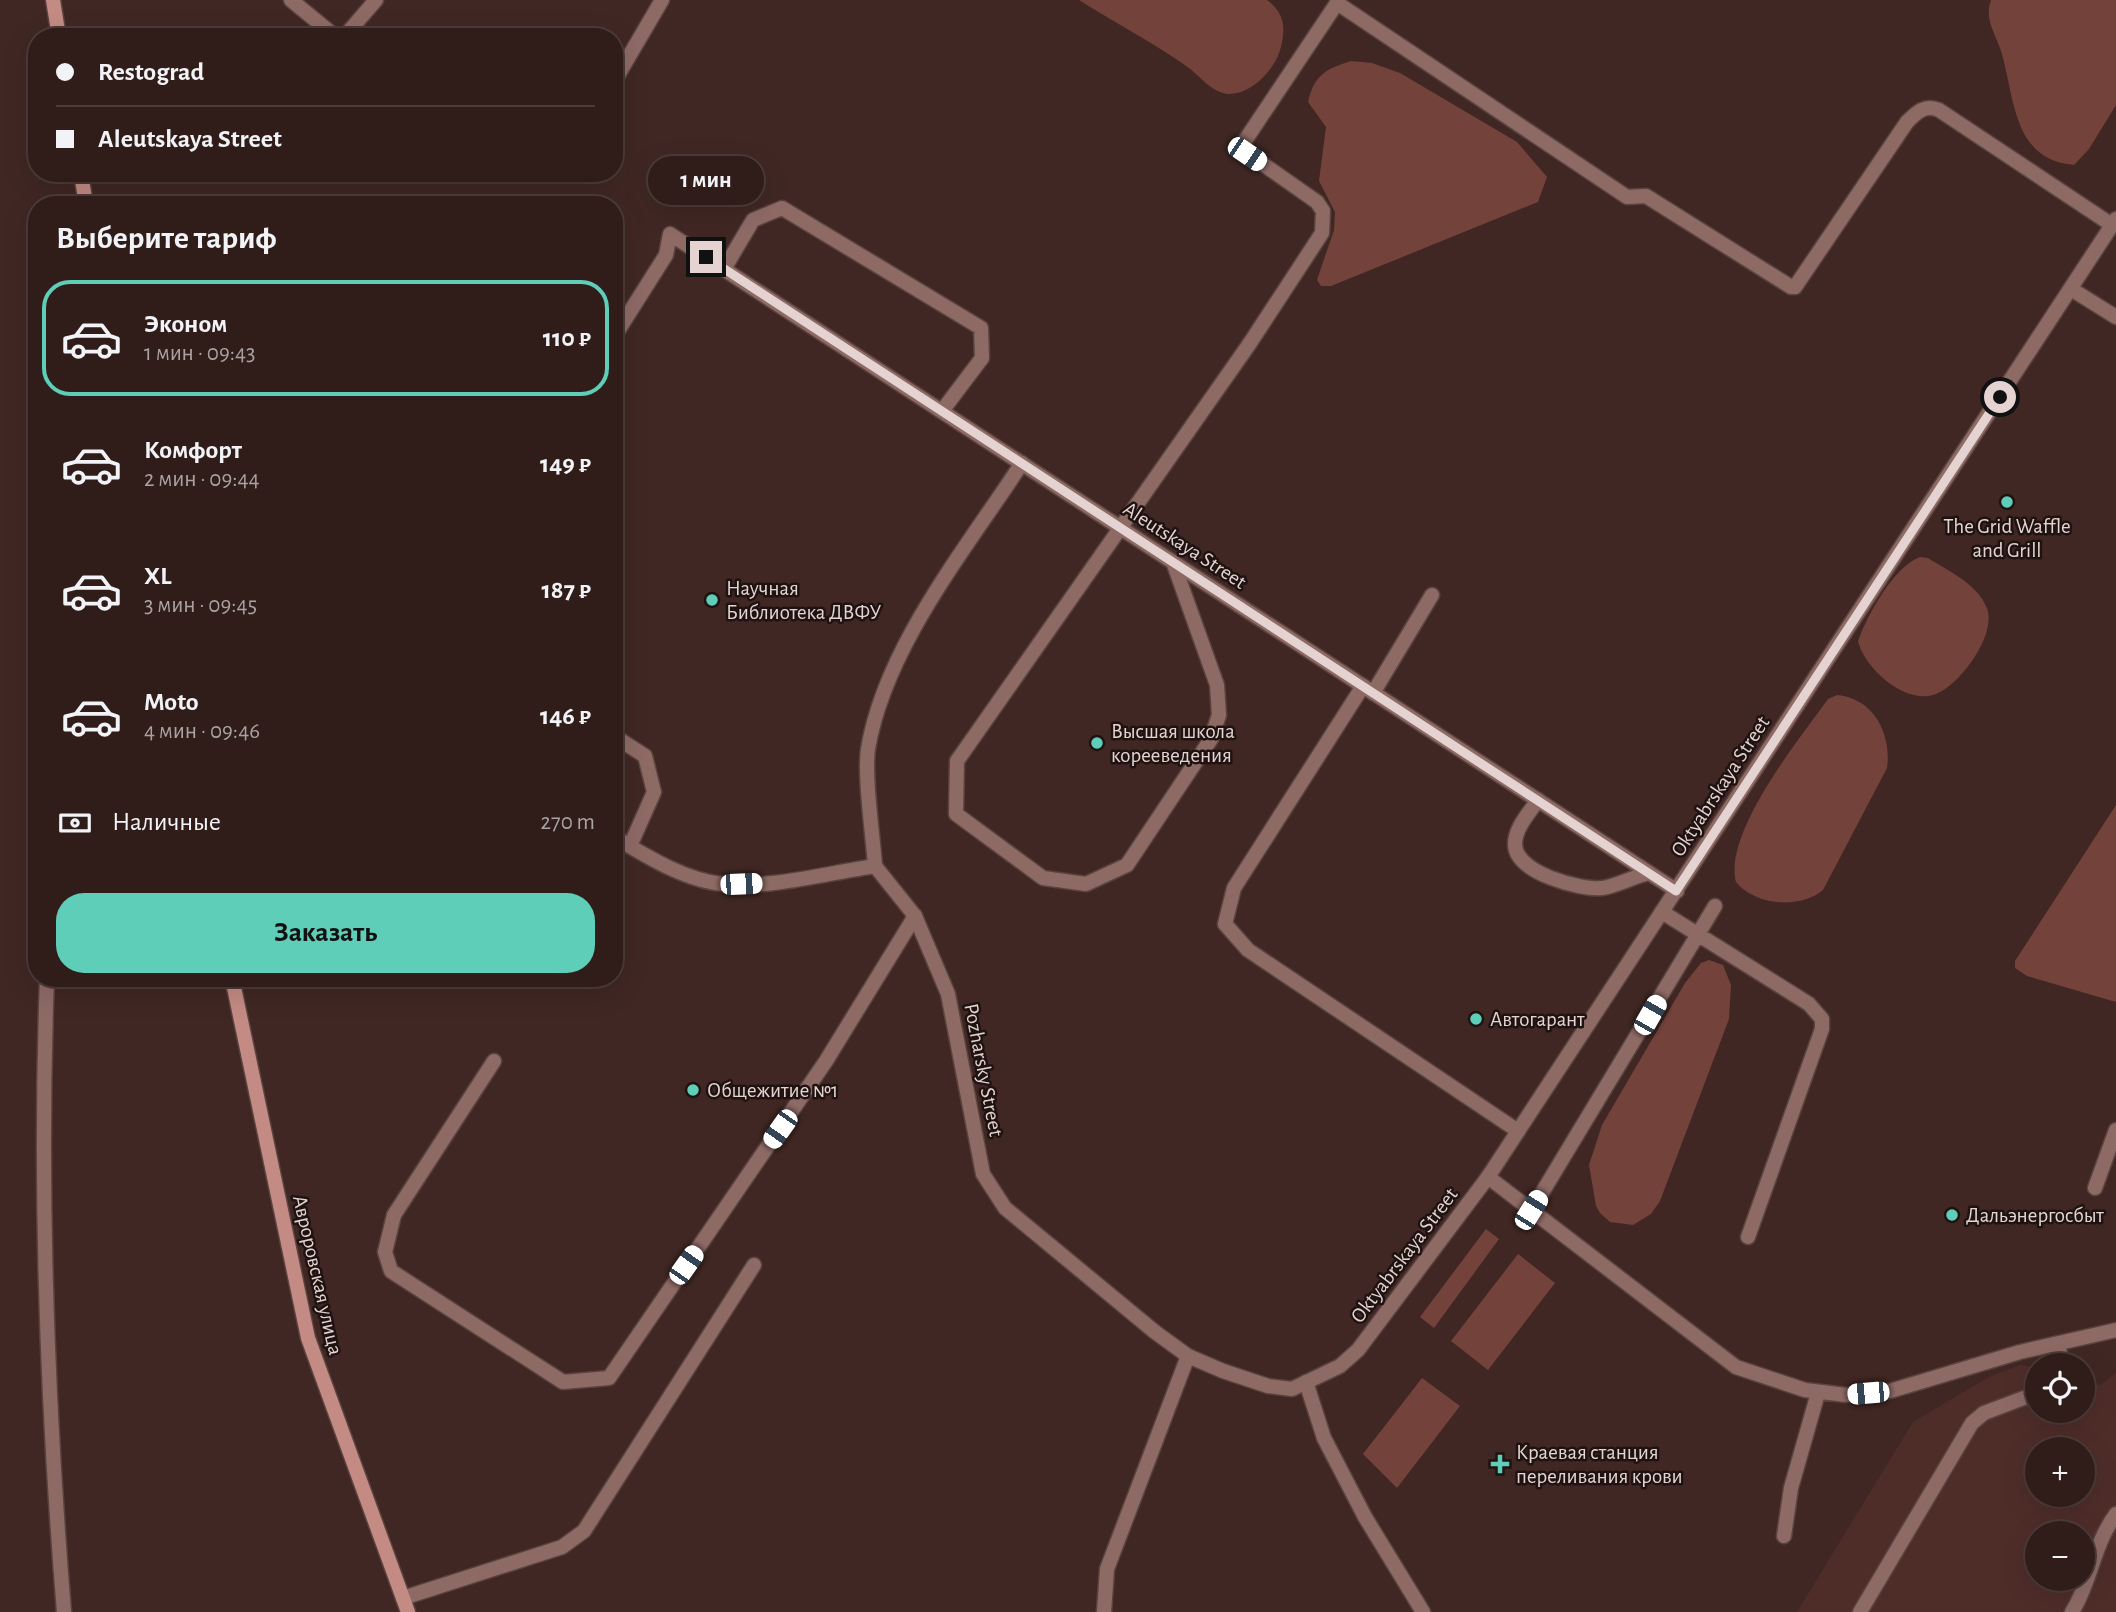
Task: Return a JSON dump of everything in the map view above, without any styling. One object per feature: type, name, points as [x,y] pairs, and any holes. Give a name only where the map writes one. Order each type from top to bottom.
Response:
[{"type":"main road","points":[[53,0],[58,28]]},
{"type":"main road","name":"Авроровская улица","points":[[234,987],[307,1338],[406,1605]]},
{"type":"street","points":[[291,0],[325,28]]},
{"type":"street","points":[[352,28],[376,0]]},
{"type":"street","points":[[623,67],[662,0]]},
{"type":"street","points":[[1173,562],[1217,685],[1219,715],[1211,739],[1127,865],[1086,884],[1043,878],[956,814],[957,761],[1250,343],[1322,233],[1323,211],[1317,201],[1240,148],[1338,2],[1627,197],[1646,196],[1791,287],[1795,287],[1907,122],[1918,111],[1926,108],[1939,110],[2114,222]]},
{"type":"street","points":[[724,269],[753,220],[782,208],[981,328],[982,358],[942,411]]},
{"type":"street","name":"Oktyabrskaya Street","points":[[1306,1382],[1340,1366],[1359,1350],[1489,1177],[2114,222]]},
{"type":"street","name":"Aleutskaya Street","points":[[623,323],[666,255],[670,234],[1676,891]]},
{"type":"street","points":[[2071,289],[2116,317]]},
{"type":"street","points":[[623,842],[677,871],[722,884],[761,883],[875,866],[868,751],[881,701],[901,649],[1022,463]]},
{"type":"street","points":[[1432,595],[1234,888],[1225,924],[1248,950],[1518,1131]]},
{"type":"street","points":[[623,742],[645,756],[654,792],[630,846]]},
{"type":"street","points":[[1538,800],[1522,823],[1515,844],[1518,854],[1532,869],[1556,881],[1604,889],[1649,873]]},
{"type":"street","name":"Pozharsky Street","points":[[875,866],[915,916],[948,994],[983,1174],[1005,1208],[1188,1356],[1268,1386],[1292,1389],[1306,1382]]},
{"type":"street","points":[[1531,1210],[1585,1126],[1715,906]]},
{"type":"street","points":[[1662,912],[1809,1004],[1822,1019],[1822,1029],[1748,1237]]},
{"type":"street","points":[[494,1061],[394,1216],[386,1236],[385,1252],[391,1271],[563,1382],[608,1378],[826,1061],[915,916]]},
{"type":"street","points":[[47,987],[44,1070],[50,1384],[64,1612]]},
{"type":"street","points":[[2095,1188],[2116,1130]]},
{"type":"street","points":[[1489,1177],[1736,1367],[1818,1393],[1846,1395],[1890,1391],[2057,1344],[2116,1331]]},
{"type":"street","points":[[406,1605],[562,1547],[584,1531],[754,1265]]},
{"type":"street","points":[[2057,1344],[2060,1353]]},
{"type":"street","points":[[1104,1612],[1107,1569],[1188,1356]]},
{"type":"street","points":[[1306,1382],[1324,1438],[1366,1517],[1423,1612]]},
{"type":"street","points":[[1784,1536],[1791,1488],[1818,1393]]},
{"type":"street","points":[[1860,1612],[1972,1423],[1984,1413],[2025,1398]]},
{"type":"street","points":[[2072,1612],[2080,1600],[2102,1533],[2116,1514]]},
{"type":"shaded area","points":[[1079,0],[1267,0],[1282,20],[1281,47],[1269,71],[1255,85],[1238,93],[1223,93],[1212,88],[1176,59]]},
{"type":"shaded area","points":[[1991,0],[2116,0],[2116,105],[2089,149],[2074,165],[2054,161],[2038,152],[2027,139],[2014,106],[2001,51],[1993,32],[1989,13]]},
{"type":"shaded area","points":[[1351,61],[1372,63],[1400,73],[1517,142],[1547,177],[1538,202],[1331,286],[1321,286],[1317,280],[1334,230],[1335,212],[1319,181],[1326,127],[1308,102],[1314,85],[1322,74]]},
{"type":"shaded area","points":[[1920,557],[1928,558],[1969,584],[1986,606],[1989,617],[1982,643],[1966,669],[1946,688],[1936,694],[1924,696],[1900,690],[1877,673],[1862,652],[1858,641],[1891,581],[1910,562]]},
{"type":"shaded area","points":[[1837,695],[1861,703],[1878,720],[1886,743],[1887,768],[1823,890],[1814,896],[1791,902],[1766,900],[1755,896],[1736,882],[1735,862],[1741,838],[1752,813],[1783,761],[1828,699]]},
{"type":"shaded area","points":[[2116,805],[2116,1002],[2027,976],[2015,968],[2015,961]]},
{"type":"shaded area","points":[[1709,960],[1723,965],[1731,985],[1729,1019],[1660,1201],[1651,1214],[1633,1225],[1610,1222],[1596,1206],[1589,1165],[1602,1125],[1685,983],[1701,963]]},
{"type":"shaded area","points":[[1486,1229],[1499,1239],[1434,1328],[1420,1317]]},
{"type":"shaded area","points":[[1518,1254],[1555,1283],[1488,1370],[1451,1341]]},
{"type":"shaded area","points":[[2020,1365],[2025,1366],[2025,1423],[2095,1423],[2095,1384],[2100,1385],[2116,1373],[2116,1612],[1797,1612],[1913,1422],[1989,1377]]},
{"type":"shaded area","points":[[1422,1378],[1460,1406],[1397,1488],[1363,1454]]},
{"type":"place","name":"The Grid Waffle and Grill","points":[[2007,502]]},
{"type":"place","name":"Научная Библиотека ДВФУ","points":[[712,600]]},
{"type":"place","name":"Высшая школа корееведения","points":[[1097,743]]},
{"type":"place","name":"Автогарант","points":[[1476,1019]]},
{"type":"place","name":"Общежитие №1","points":[[693,1090]]},
{"type":"place","name":"Дальэнергосбыт","points":[[1952,1215]]},
{"type":"place","name":"Краевая станция переливания крови","points":[[1500,1464]]},
{"type":"route","points":[[706,257],[1676,891],[2000,397]]}]
